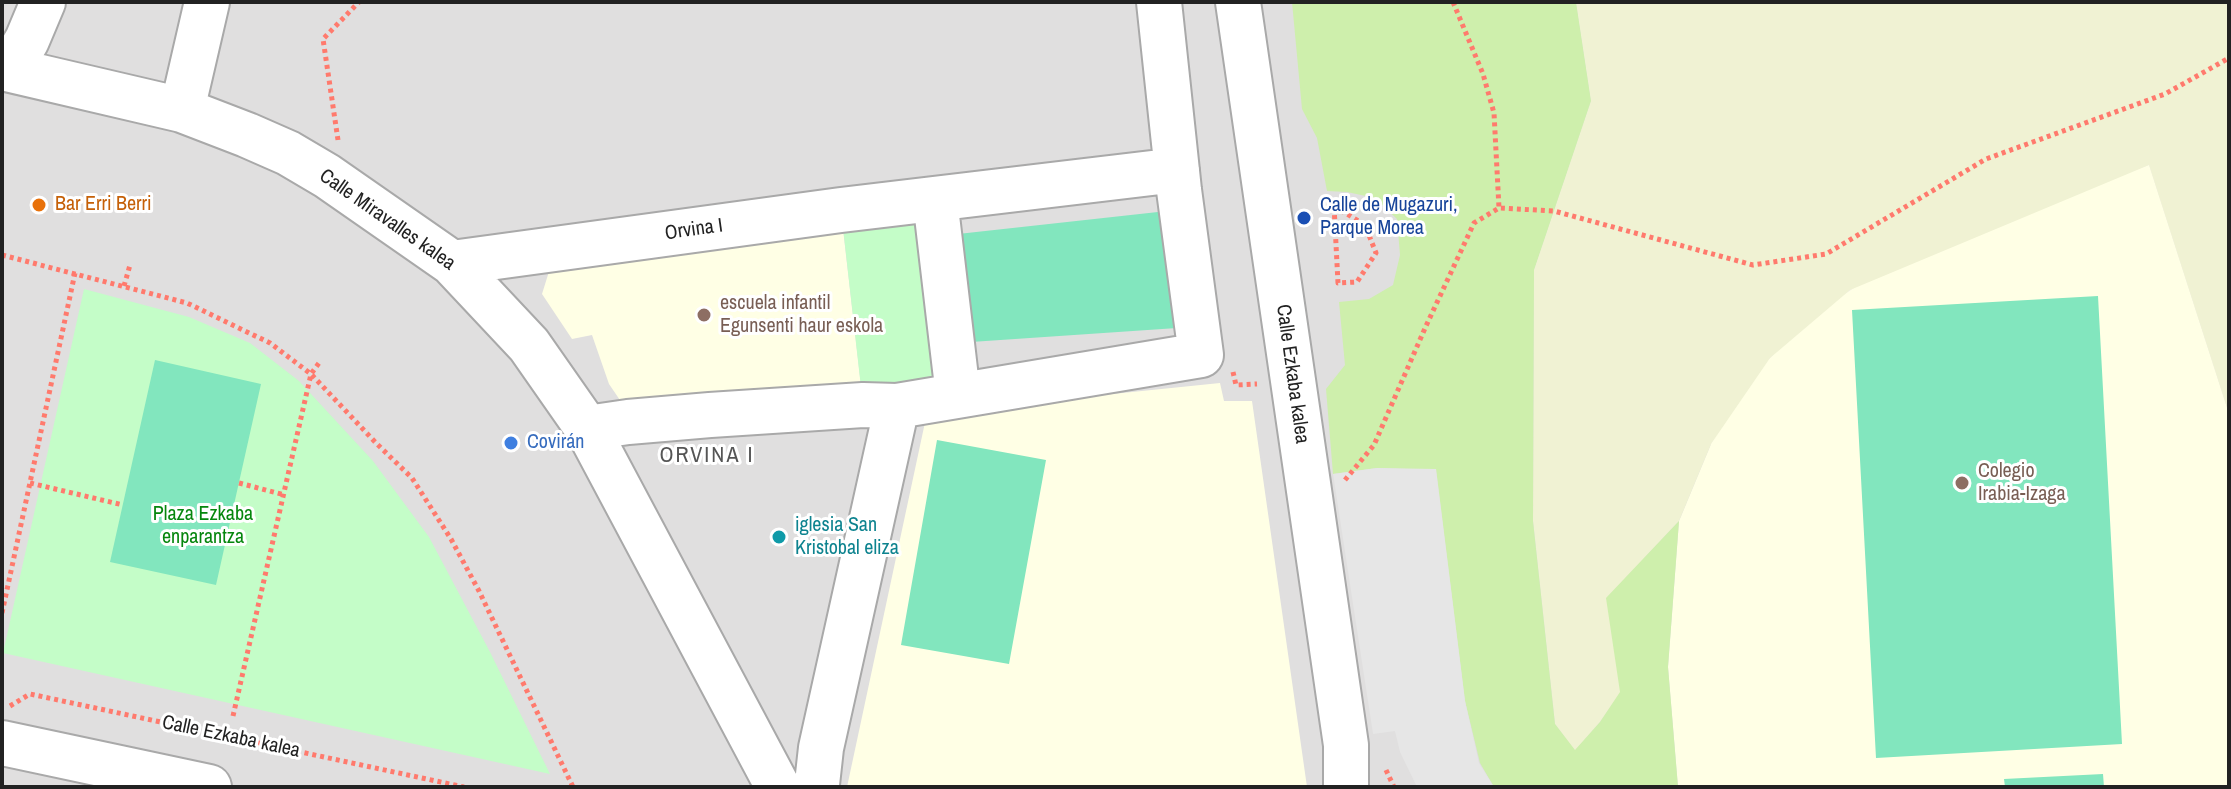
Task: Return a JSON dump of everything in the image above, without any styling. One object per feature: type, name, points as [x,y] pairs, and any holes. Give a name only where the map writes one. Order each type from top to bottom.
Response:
[{"type":"street","points":[[6,69],[27,40],[43,2]]},
{"type":"street","points":[[182,110],[207,2]]},
{"type":"street","points":[[587,428],[710,415],[863,405],[897,406],[1201,355],[1159,2]]},
{"type":"street","name":"Calle Ezkaba kalea","points":[[1238,2],[1314,519],[1346,766],[1377,787]]},
{"type":"street","name":"Calle Miravalles kalea","points":[[6,69],[182,110],[247,135],[288,153],[327,176],[452,263],[529,345],[587,428],[778,787]]},
{"type":"street","name":"Orvina I","points":[[452,263],[1177,170]]},
{"type":"street","points":[[935,199],[958,395]]},
{"type":"street","points":[[813,787],[817,784],[821,748],[897,406]]},
{"type":"street","points":[[2,743],[67,772],[209,787]]},
{"type":"path","points":[[340,153],[323,39],[359,2]]},
{"type":"path","points":[[1453,2],[1483,74],[1494,113],[1499,208]]},
{"type":"path","points":[[1314,519],[1374,445],[1474,223],[1499,208],[1554,211],[1753,265],[1826,254],[1986,159],[2165,94],[2229,58]]},
{"type":"path","points":[[1334,206],[1365,225],[1376,253],[1357,282],[1338,283],[1334,206]]},
{"type":"path","points":[[2,255],[187,303],[270,343],[311,374],[412,478],[443,526],[485,604],[573,787]]},
{"type":"path","points":[[124,286],[130,265]]},
{"type":"path","points":[[2,613],[75,273]]},
{"type":"path","points":[[233,716],[311,374],[319,363]]},
{"type":"path","points":[[30,483],[123,505]]},
{"type":"path","points":[[239,483],[285,495]]},
{"type":"path","name":"Calle Ezkaba kalea","points":[[2,711],[30,694],[464,787]]},
{"type":"shaded area","points":[[2,2],[1576,2],[1591,101],[1534,270],[1606,598],[1711,444],[2229,414],[2229,787],[2,787]]},
{"type":"shaded area","points":[[1576,2],[2229,2],[2229,414],[2149,165],[1850,290],[1770,358],[1711,444],[1679,521],[1607,598],[1621,692],[1575,751],[1555,724],[1533,521],[1534,270],[1591,101]]},
{"type":"shaded area","name":"Colegio Irabia-Izaga","points":[[2149,165],[2229,414],[2229,787],[1678,787],[1668,667],[1679,521],[1711,444],[1750,379],[1809,318],[1893,262]]},
{"type":"shaded area","name":"escuela infantil Egunsenti haur eskola","points":[[842,220],[861,386],[626,409],[609,384],[592,335],[572,339],[542,294],[551,265]]},
{"type":"shaded area","points":[[1220,383],[1224,401],[1252,401],[1307,787],[847,787],[927,413]]},
{"type":"shaded area","points":[[1377,468],[1436,469],[1465,701],[1479,763],[1494,787],[1417,787],[1400,752],[1395,731],[1373,734],[1333,474]]},
{"type":"green space","points":[[1292,2],[1576,2],[1591,101],[1534,270],[1533,521],[1555,724],[1575,750],[1600,722],[1620,692],[1606,598],[1679,521],[1668,667],[1678,787],[1494,787],[1480,763],[1465,701],[1436,470],[1377,468],[1333,474],[1326,389],[1345,365],[1339,302],[1369,299],[1393,285],[1400,255],[1397,219],[1375,198],[1327,191],[1317,138],[1302,109]]},
{"type":"green space","points":[[935,199],[958,395],[863,405],[841,210]]},
{"type":"green space","points":[[1167,211],[1177,328],[971,342],[958,234]]},
{"type":"green space","name":"Plaza Ezkaba enparantza","points":[[84,289],[189,317],[250,343],[299,381],[373,461],[429,537],[550,774],[3,653]]},
{"type":"green space","points":[[2098,296],[2122,744],[1876,758],[1852,310]]},
{"type":"green space","points":[[155,360],[261,384],[216,585],[110,562]]},
{"type":"green space","points":[[937,440],[1046,460],[1009,664],[901,645]]},
{"type":"green space","points":[[2103,774],[2104,787],[2005,787],[2004,779]]},
{"type":"place","name":"Bar Erri Berri","points":[[39,205]]},
{"type":"place","name":"Calle de Mugazuri, Parque Morea","points":[[1304,218]]},
{"type":"place","name":"escuela infantil Egunsenti haur eskola","points":[[704,315]]},
{"type":"place","name":"Covirán","points":[[511,443]]},
{"type":"place","name":"Colegio Irabia-Izaga","points":[[1962,483]]},
{"type":"place","name":"iglesia San Kristobal eliza","points":[[779,537]]},
{"type":"district","name":"ORVINA I","points":[[707,456]]}]
